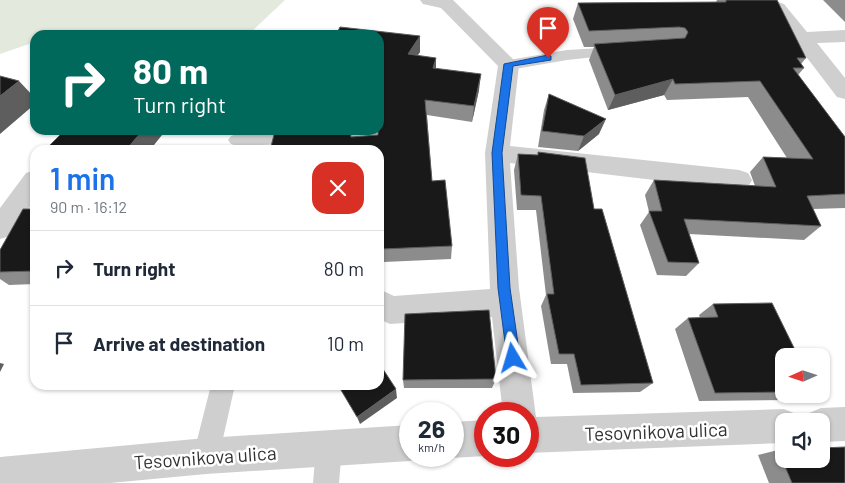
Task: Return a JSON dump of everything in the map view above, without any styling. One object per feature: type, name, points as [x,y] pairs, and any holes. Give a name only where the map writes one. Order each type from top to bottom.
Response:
[{"type":"street","points":[[428,0],[447,4],[509,64],[497,153],[506,302],[518,402]]},
{"type":"street","points":[[778,8],[804,38],[845,92]]},
{"type":"street","points":[[804,38],[845,36]]},
{"type":"street","points":[[497,153],[739,180]]},
{"type":"street","points":[[0,228],[30,187]]},
{"type":"street","points":[[384,306],[390,310],[506,302]]},
{"type":"street","points":[[830,425],[845,424]]},
{"type":"street","name":"Tesovnikova ulica","points":[[539,435],[775,426]]},
{"type":"street","name":"Tesovnikova ulica","points":[[0,475],[206,456],[399,444]]},
{"type":"lane","points":[[509,64],[567,55],[633,50]]},
{"type":"lane","points":[[237,140],[366,138]]},
{"type":"lane","points":[[206,456],[223,390]]},
{"type":"lane","points":[[326,483],[329,448]]},
{"type":"shaded area","points":[[0,0],[285,0],[253,30],[30,30],[30,44],[0,54]]},
{"type":"building","points":[[726,0],[777,0],[806,58],[797,58],[804,68],[793,68],[845,137],[845,194],[807,196],[821,226],[684,219],[699,263],[668,262],[649,211],[662,211],[654,180],[776,187],[763,157],[813,159],[760,81],[675,84],[673,79],[615,95],[594,44],[685,38],[688,32],[685,28],[679,27],[589,31],[578,3],[726,2]]},
{"type":"building","points":[[340,27],[367,30],[338,30]]},
{"type":"building","points":[[384,32],[420,36],[408,54],[436,58],[433,68],[481,74],[474,106],[425,100],[432,181],[445,180],[452,246],[384,249],[384,145],[271,145],[274,135],[351,135],[351,137],[384,135]]},
{"type":"building","points":[[0,76],[19,81],[0,96]]},
{"type":"building","points":[[549,94],[606,119],[584,136],[542,131]]},
{"type":"building","points":[[60,135],[139,135],[130,145],[50,145]]},
{"type":"building","points":[[538,152],[585,158],[594,209],[602,209],[653,383],[581,385],[574,354],[559,354],[547,294],[554,294],[541,196],[521,195],[518,154],[538,155]]},
{"type":"building","points":[[23,209],[30,209],[30,271],[0,272],[0,250]]},
{"type":"building","points":[[772,303],[794,348],[775,348],[775,392],[715,393],[688,318],[718,317],[713,304]]},
{"type":"building","points":[[489,310],[496,379],[403,380],[405,314]]},
{"type":"building","points":[[384,371],[396,389],[357,417],[341,390],[384,390]]},
{"type":"building","points":[[845,447],[845,483],[792,483],[786,468],[830,468],[830,448]]},
{"type":"route","points":[[513,358],[504,288],[497,153],[509,64],[548,58]]}]
